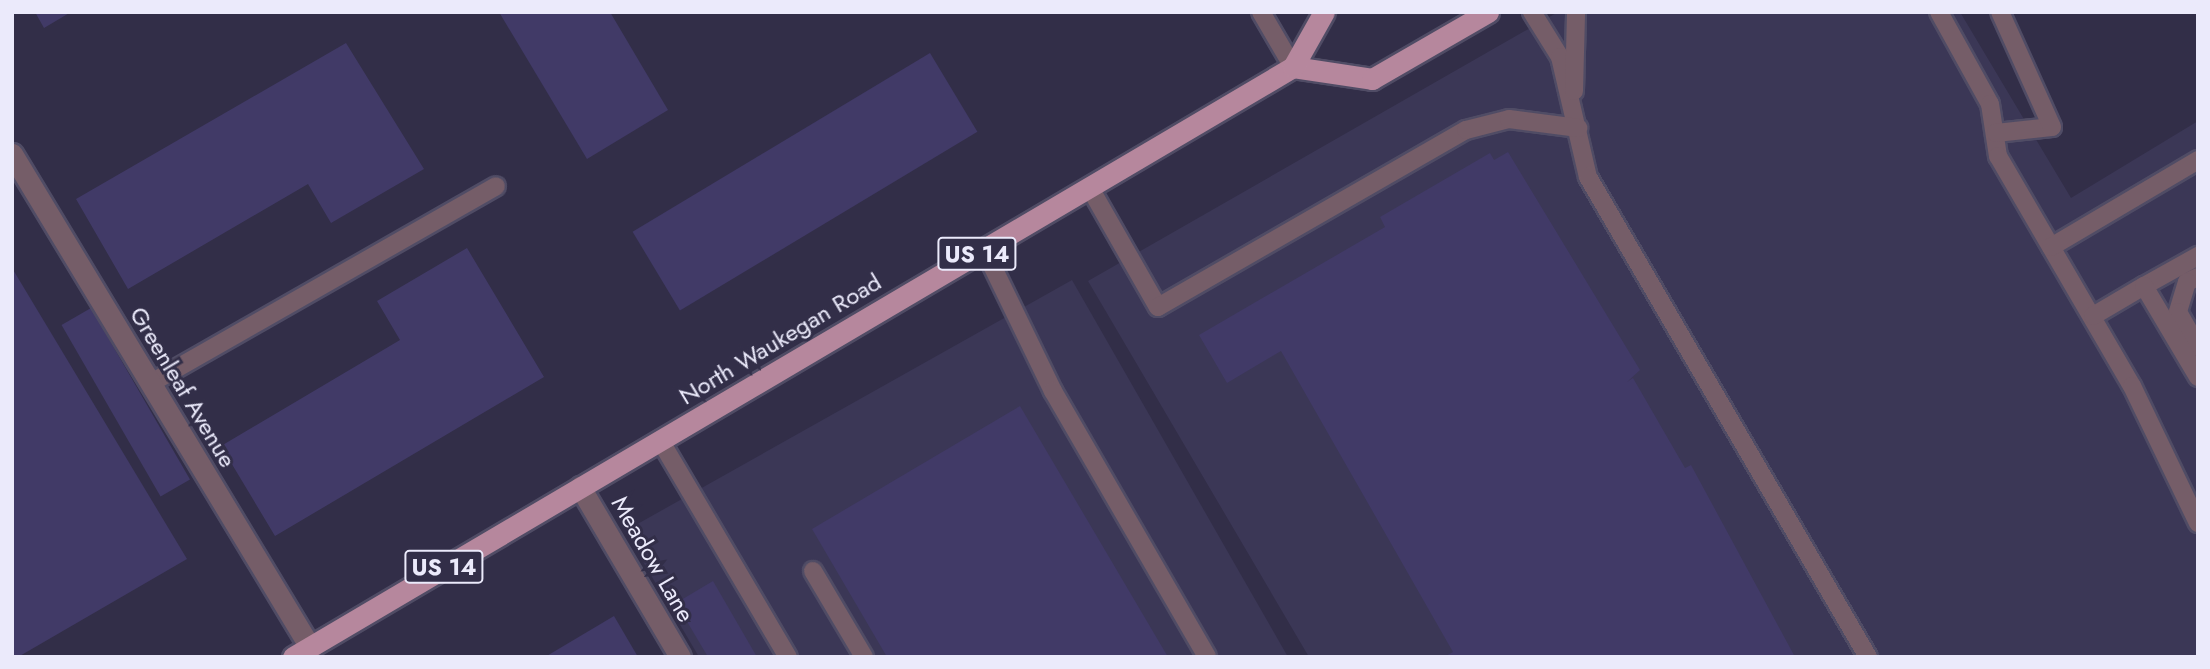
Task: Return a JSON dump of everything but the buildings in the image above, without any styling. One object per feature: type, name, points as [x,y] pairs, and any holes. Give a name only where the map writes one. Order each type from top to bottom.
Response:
[{"type":"main road","name":"North Waukegan Road","points":[[301,652],[1293,67],[1324,12]]},
{"type":"main road","points":[[1293,67],[1372,79],[1488,12]]},
{"type":"street","name":"Greenleaf Avenue","points":[[12,154],[150,383],[301,652]]},
{"type":"street","name":"Meadow Lane","points":[[580,487],[680,657]]},
{"type":"lane","points":[[1261,12],[1293,67]]},
{"type":"lane","points":[[1531,12],[1560,57],[1594,188],[1868,657]]},
{"type":"lane","points":[[1573,105],[1576,12]]},
{"type":"lane","points":[[1939,12],[1990,104],[1998,156],[2093,316],[2198,523]]},
{"type":"lane","points":[[1996,134],[2052,127],[2000,12]]},
{"type":"lane","points":[[1090,188],[1158,307],[1466,130],[1509,119],[1578,128]]},
{"type":"lane","points":[[2051,247],[2198,160]]},
{"type":"lane","points":[[150,383],[496,186]]},
{"type":"lane","points":[[984,249],[1053,391],[1207,657]]},
{"type":"lane","points":[[2093,316],[2198,256]]},
{"type":"lane","points":[[2198,277],[2187,282],[2178,312],[2198,347]]},
{"type":"lane","points":[[2144,286],[2198,377]]},
{"type":"lane","points":[[660,440],[788,657]]},
{"type":"lane","points":[[813,571],[864,657]]},
{"type":"shaded area","points":[[1558,12],[1960,12],[2071,198],[2198,121],[2198,657],[1309,657],[1088,281]]},
{"type":"shaded area","points":[[1072,280],[1288,657],[699,657],[625,531]]}]
